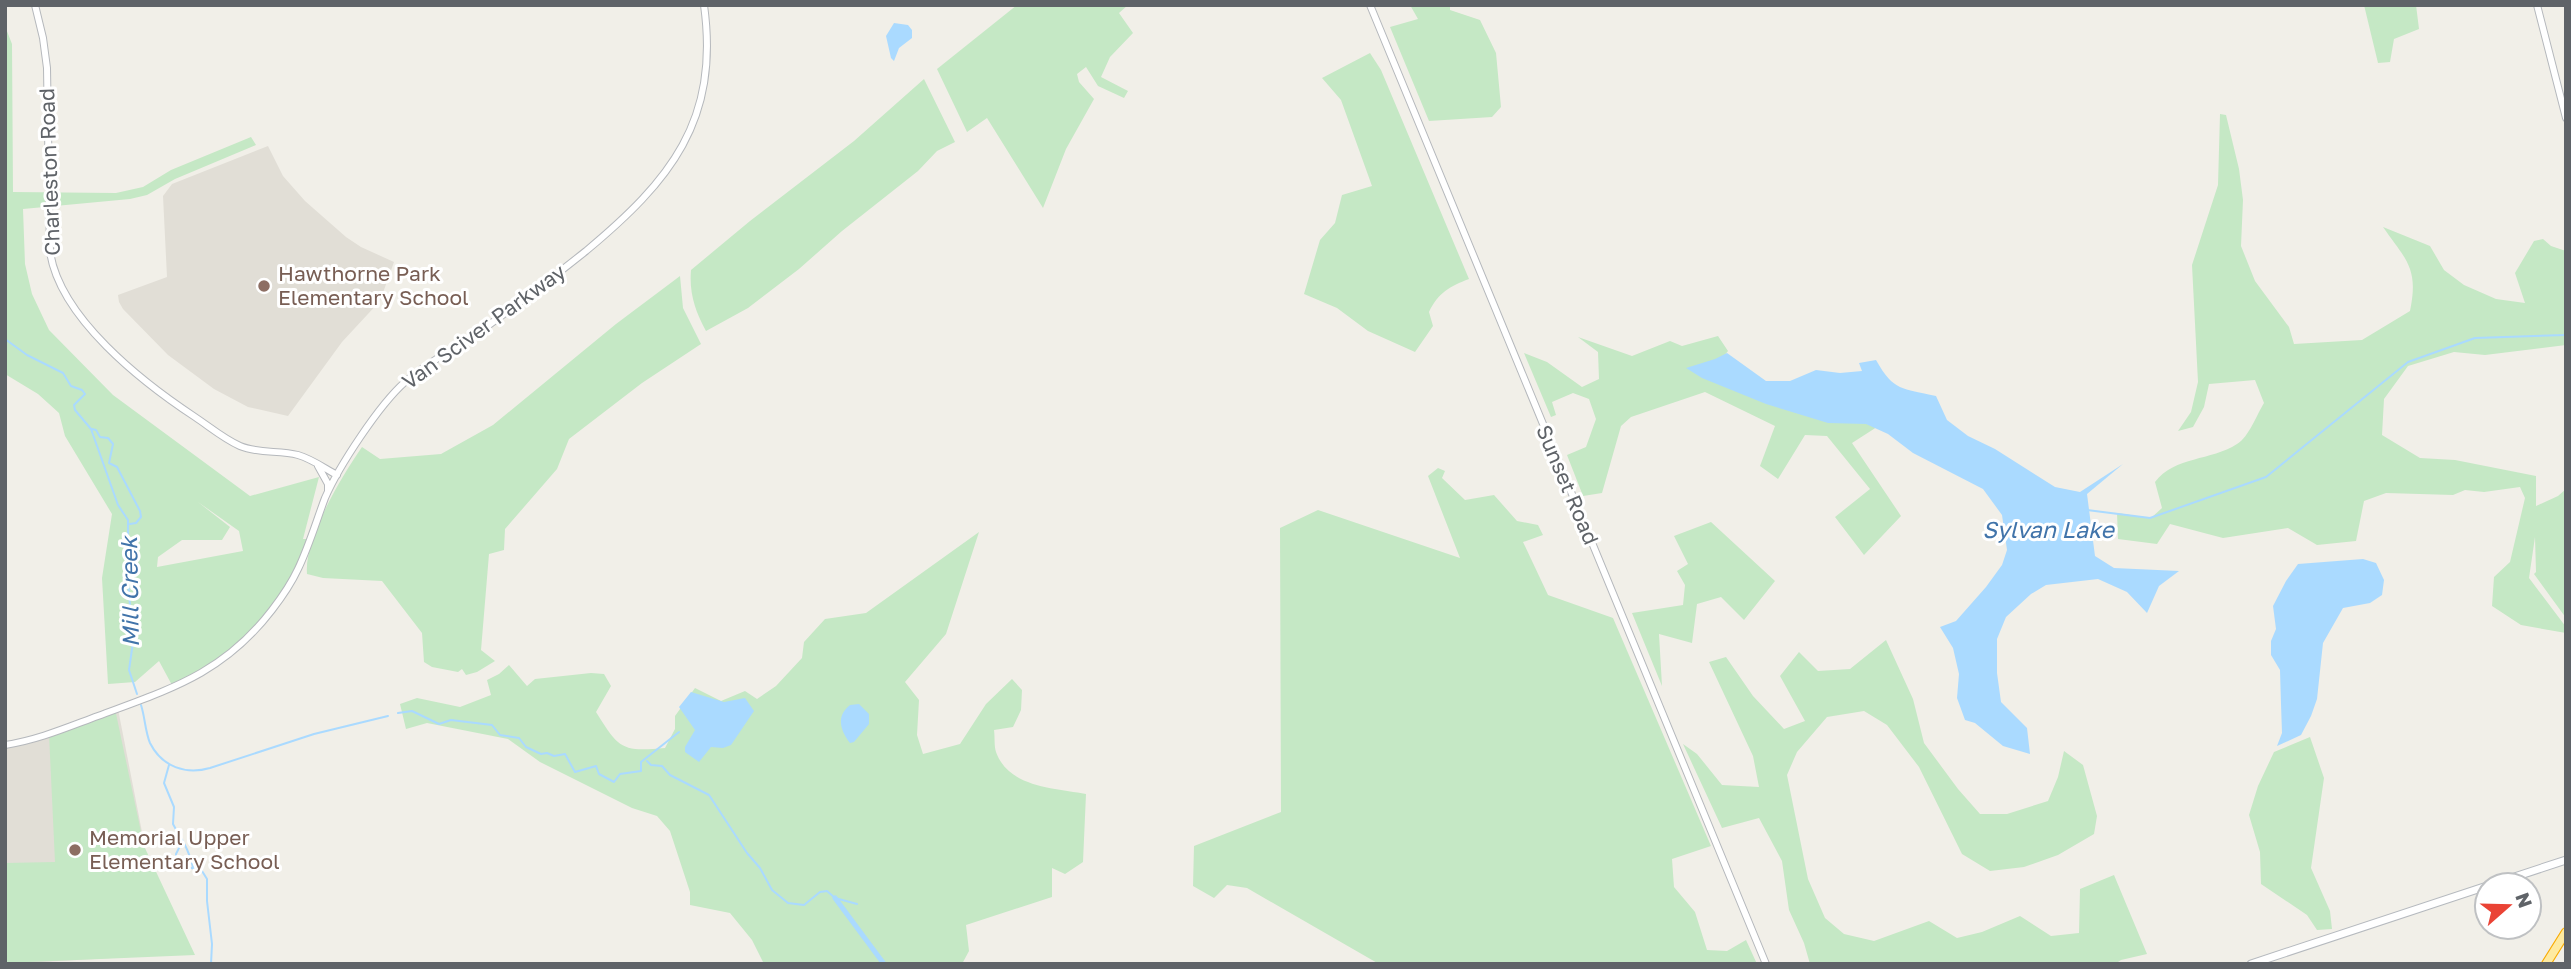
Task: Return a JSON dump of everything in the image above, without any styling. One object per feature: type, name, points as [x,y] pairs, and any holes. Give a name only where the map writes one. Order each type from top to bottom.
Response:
[{"type":"highway","points":[[2546,964],[2566,932]]},
{"type":"main road","points":[[2533,871],[2566,860]]},
{"type":"main road","points":[[2251,964],[2473,891]]},
{"type":"street","name":"Charleston Road","points":[[35,5],[46,57],[50,251],[57,279],[65,295],[136,375],[213,430],[248,449],[298,455],[337,475]]},
{"type":"street","name":"Van Sciver Parkway","points":[[5,746],[38,738],[197,676],[229,656],[257,630],[290,585],[304,557],[327,493],[337,475],[382,408],[406,381],[483,329],[578,257],[620,223],[663,178],[690,132],[703,85],[707,42],[704,5]]},
{"type":"street","name":"Sunset Road","points":[[1370,5],[1766,964]]},
{"type":"street","points":[[2536,5],[2566,118]]},
{"type":"street","points":[[317,464],[328,484],[327,493]]},
{"type":"shaded area","name":"Hawthorne Park Elementary School","points":[[268,146],[283,176],[305,201],[346,237],[394,262],[380,301],[342,342],[288,416],[248,407],[214,389],[168,355],[123,309],[118,295],[167,277],[163,196],[172,184]]},
{"type":"shaded area","name":"Memorial Upper Elementary School","points":[[118,709],[166,955],[5,964],[5,745]]},
{"type":"green space","points":[[1017,5],[1128,5],[1119,13],[1133,33],[1110,57],[1101,77],[1128,91],[1124,98],[1098,86],[1086,67],[1077,74],[1079,82],[1094,99],[1066,149],[1043,208],[987,118],[967,132],[937,69]]},
{"type":"green space","points":[[1410,5],[1450,5],[1450,10],[1480,20],[1496,53],[1501,107],[1492,117],[1429,121],[1390,27],[1418,19]]},
{"type":"green space","points":[[2364,5],[2416,5],[2419,29],[2394,39],[2390,62],[2378,63]]},
{"type":"green space","points":[[5,26],[12,44],[13,192],[116,193],[143,187],[171,170],[251,137],[256,145],[175,179],[147,195],[23,209],[25,264],[32,294],[49,330],[113,395],[250,496],[319,477],[303,539],[311,539],[268,618],[199,676],[173,687],[159,661],[135,682],[108,684],[102,578],[112,514],[65,436],[59,413],[38,394],[5,374]],"holes":[[[198,502],[239,531],[243,551],[157,567],[158,557],[182,540],[222,540],[230,527]]]},
{"type":"green space","points":[[1370,53],[1381,70],[1469,279],[1450,288],[1436,300],[1429,312],[1433,326],[1415,352],[1368,331],[1337,308],[1304,294],[1320,240],[1335,223],[1342,195],[1372,186],[1341,100],[1322,78]]},
{"type":"green space","points":[[924,79],[955,142],[937,151],[918,171],[748,308],[706,331],[694,302],[691,270],[854,141]]},
{"type":"green space","points":[[2220,114],[2226,115],[2239,169],[2243,200],[2241,246],[2255,281],[2289,327],[2294,344],[2362,340],[2410,311],[2413,284],[2411,274],[2404,257],[2383,227],[2430,246],[2444,270],[2464,285],[2496,299],[2525,303],[2515,273],[2534,241],[2543,239],[2551,246],[2566,251],[2566,345],[2485,355],[2454,352],[2408,366],[2384,399],[2382,435],[2420,458],[2455,460],[2536,476],[2536,506],[2558,496],[2566,489],[2566,618],[2534,574],[2535,537],[2529,578],[2566,627],[2566,633],[2521,625],[2492,606],[2494,577],[2510,562],[2525,498],[2520,487],[2484,492],[2465,490],[2453,495],[2386,493],[2364,501],[2356,541],[2317,545],[2288,528],[2223,538],[2170,524],[2157,544],[2118,539],[2117,513],[2151,518],[2162,508],[2155,482],[2173,467],[2237,444],[2249,431],[2264,403],[2255,380],[2209,384],[2204,407],[2193,427],[2178,431],[2191,412],[2198,382],[2192,265],[2218,185]]},
{"type":"green space","points":[[680,276],[683,308],[701,344],[642,383],[569,439],[557,469],[505,529],[504,550],[489,554],[481,650],[495,661],[466,675],[462,669],[458,672],[432,667],[424,662],[422,633],[382,581],[323,578],[307,574],[308,559],[318,526],[335,490],[362,447],[380,459],[441,454],[493,425],[616,324]]},
{"type":"green space","points":[[1718,336],[1728,351],[1710,373],[1880,425],[1852,443],[1901,516],[1864,555],[1835,517],[1870,489],[1827,436],[1805,435],[1778,479],[1760,466],[1775,426],[1705,392],[1631,417],[1621,426],[1602,493],[1583,496],[1567,455],[1586,447],[1596,419],[1589,399],[1573,393],[1552,402],[1556,415],[1551,417],[1524,353],[1547,362],[1582,387],[1599,379],[1598,352],[1578,337],[1632,356],[1670,341],[1682,346]]},
{"type":"green space","points":[[1438,468],[1445,471],[1442,478],[1465,500],[1494,495],[1517,521],[1538,525],[1543,535],[1523,542],[1548,595],[1613,618],[1711,846],[1672,859],[1674,887],[1695,912],[1707,950],[1727,951],[1746,940],[1757,964],[1379,964],[1247,888],[1227,885],[1214,898],[1193,886],[1194,846],[1281,812],[1280,528],[1318,510],[1460,558],[1428,476]]},
{"type":"green space","points":[[1711,522],[1775,581],[1744,620],[1721,597],[1697,604],[1692,643],[1659,634],[1662,686],[1632,613],[1683,605],[1685,585],[1677,571],[1688,564],[1674,536]]},
{"type":"green space","points":[[979,532],[946,634],[905,682],[919,700],[917,735],[923,754],[960,744],[986,704],[1012,679],[1022,690],[1021,710],[1013,727],[994,730],[995,750],[1002,764],[1022,780],[1047,788],[1086,794],[1083,862],[1065,874],[1052,868],[1052,897],[966,925],[969,951],[962,964],[764,964],[752,940],[730,913],[690,905],[690,892],[670,831],[657,816],[632,808],[540,762],[508,739],[427,723],[406,729],[400,704],[417,698],[460,707],[491,695],[487,680],[509,665],[527,686],[535,679],[604,674],[611,686],[596,712],[610,734],[630,748],[665,748],[675,729],[675,716],[695,688],[721,701],[745,691],[757,699],[776,686],[802,658],[804,642],[825,619],[866,613]]},
{"type":"green space","points":[[1886,640],[1913,699],[1924,743],[1980,814],[2007,814],[2048,801],[2058,777],[2064,751],[2083,765],[2097,816],[2094,834],[2058,855],[2024,867],[1990,871],[1962,854],[1919,767],[1887,725],[1864,711],[1827,717],[1797,752],[1787,775],[1808,879],[1825,918],[1844,934],[1874,941],[1929,921],[1957,938],[1982,932],[2020,916],[2051,936],[2079,933],[2080,889],[2114,875],[2147,954],[2115,964],[1810,964],[1789,910],[1782,861],[1759,818],[1722,828],[1683,744],[1697,754],[1722,785],[1759,787],[1753,756],[1709,662],[1726,657],[1753,696],[1784,729],[1805,721],[1780,676],[1799,652],[1818,671],[1850,669]]},
{"type":"green space","name":"Memorial Upper Elementary School","points":[[115,709],[144,846],[195,955],[5,963],[5,863],[55,862],[49,734]]},
{"type":"green space","points":[[2310,737],[2324,778],[2311,868],[2330,911],[2332,929],[2317,930],[2307,915],[2261,884],[2260,852],[2249,815],[2258,786],[2274,752]]},
{"type":"water","points":[[894,23],[908,25],[912,30],[912,38],[899,48],[894,61],[886,36]]},
{"type":"water","name":"Sylvan Lake","points":[[1727,353],[1766,381],[1790,381],[1816,370],[1840,373],[1862,371],[1859,363],[1876,360],[1888,378],[1900,387],[1936,396],[1947,420],[1968,436],[1995,449],[2055,487],[2080,492],[2123,464],[2087,494],[2095,556],[2114,568],[2179,571],[2159,586],[2147,613],[2127,592],[2098,579],[2046,585],[2031,594],[2006,617],[1997,639],[1997,673],[2001,702],[2027,728],[2030,754],[2003,746],[1975,723],[1965,720],[1957,698],[1959,674],[1953,648],[1940,627],[1956,621],[1986,587],[2002,565],[2007,550],[2002,515],[1983,489],[1913,453],[1888,434],[1866,424],[1828,423],[1766,404],[1702,378],[1686,368]]},
{"type":"water","points":[[2363,559],[2376,563],[2384,580],[2382,595],[2370,603],[2343,608],[2323,643],[2317,699],[2311,716],[2301,735],[2277,746],[2282,733],[2280,670],[2271,655],[2271,641],[2276,629],[2273,606],[2298,564]]},
{"type":"water","points":[[691,692],[724,702],[745,698],[754,711],[731,745],[723,748],[711,747],[699,762],[685,752],[695,730],[679,707]]},
{"type":"water","points":[[859,704],[869,714],[869,724],[854,742],[850,743],[842,728],[841,718],[850,705]]},
{"type":"waterway","points":[[2087,510],[2150,518],[2266,477],[2408,362],[2475,338],[2566,335]]},
{"type":"waterway","name":"Mill Creek","points":[[5,339],[27,355],[63,373],[71,386],[85,394],[74,405],[75,410],[91,429],[118,505],[128,520],[128,545],[132,554],[128,581],[133,642],[129,670],[137,694]]},
{"type":"waterway","points":[[92,429],[113,444],[109,463],[117,467],[140,511],[141,517],[136,523],[130,524]]},
{"type":"waterway","points":[[141,705],[148,738],[155,751],[168,763],[192,770],[210,768],[314,734],[388,716]]},
{"type":"waterway","points":[[398,713],[412,711],[439,724],[451,720],[492,725],[500,735],[519,738],[526,747],[541,754],[565,754],[575,772],[596,766],[599,774],[614,782],[620,774],[641,771],[641,762],[679,732]]},
{"type":"waterway","points":[[647,761],[651,765],[662,766],[670,775],[709,795],[760,868],[772,890],[788,903],[804,905],[820,892],[827,891],[835,898],[857,904]]},
{"type":"waterway","name":"Mill Creek","points":[[169,765],[164,783],[174,807],[173,824],[187,849],[193,867]]},
{"type":"waterway","name":"Mill Creek","points":[[182,842],[176,860],[181,865],[202,871],[207,879],[211,964]]},
{"type":"waterway","points":[[835,898],[884,964]]},
{"type":"place","name":"Hawthorne Park Elementary School","points":[[264,286]]},
{"type":"place","name":"Memorial Upper Elementary School","points":[[75,850]]}]
